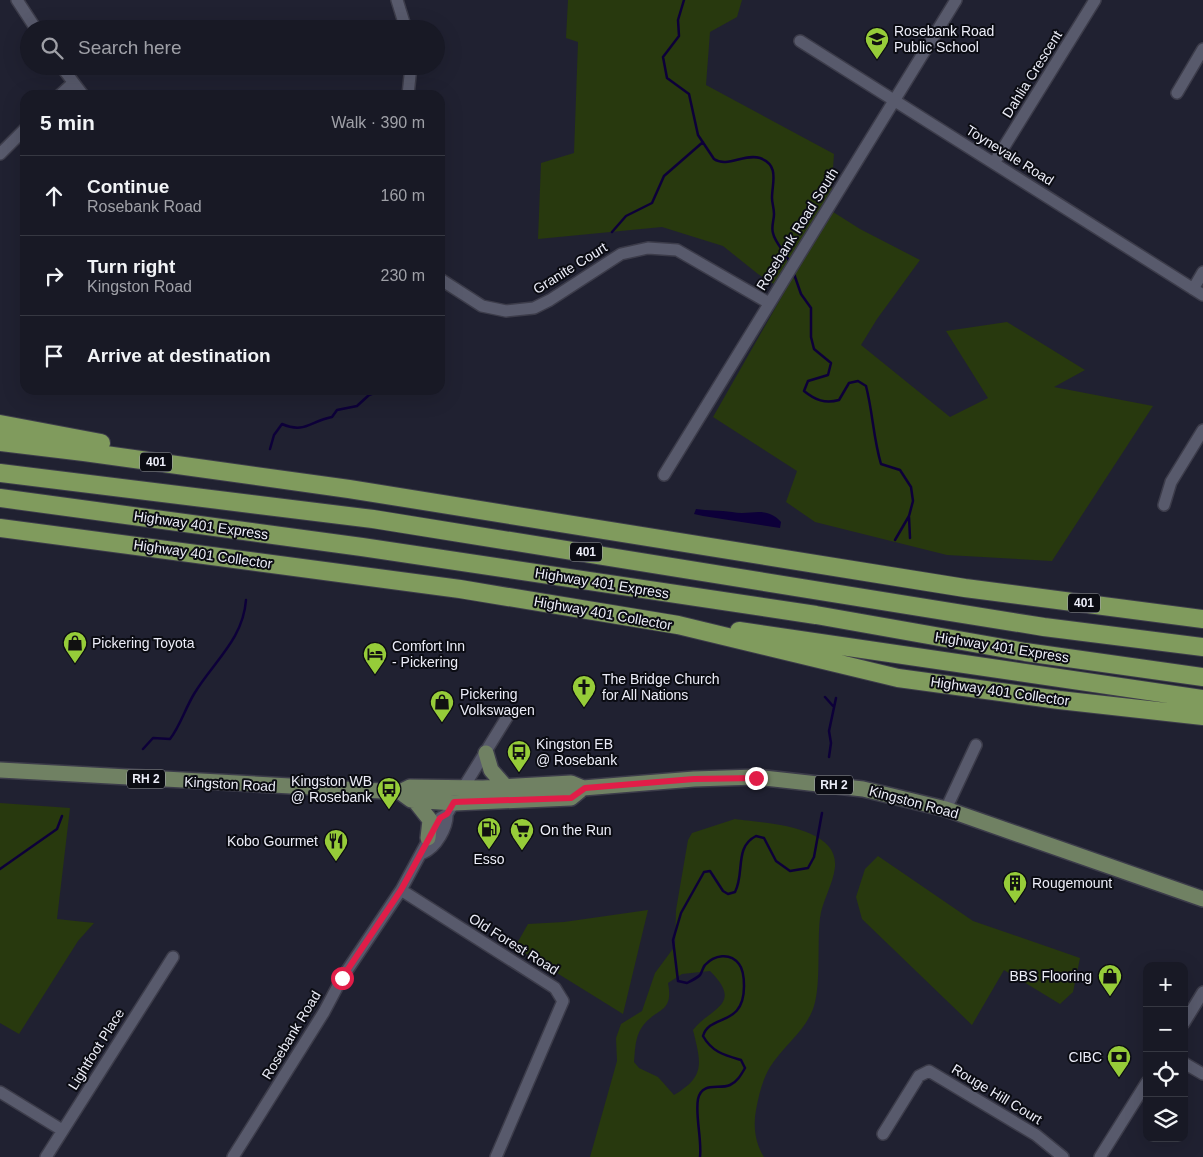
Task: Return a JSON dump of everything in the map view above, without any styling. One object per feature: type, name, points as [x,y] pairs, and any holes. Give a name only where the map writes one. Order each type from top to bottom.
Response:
[{"type":"highway","points":[[0,424],[87,440],[228,472]]},
{"type":"highway","name":"401","points":[[0,442],[228,472],[566,523],[965,588],[1203,619]]},
{"type":"highway","name":"Highway 401 Express","points":[[0,473],[373,519],[1044,627],[1203,647]]},
{"type":"highway","name":"Highway 401 Express","points":[[0,498],[372,548],[816,616],[1025,652],[1203,676]]},
{"type":"highway","name":"Highway 401 Collector","points":[[0,529],[20,530],[450,588],[678,625],[898,678],[1059,700],[1203,716]]},
{"type":"highway","points":[[678,625],[761,632],[1203,699]]},
{"type":"main road","points":[[486,753],[491,770],[505,786]]},
{"type":"main road","name":"Kingston Road","points":[[0,770],[400,792],[415,801],[451,808],[571,798],[583,788]]},
{"type":"main road","name":"Kingston Road","points":[[400,792],[410,787],[463,788],[571,783],[583,788],[694,779],[756,778],[863,789],[946,809],[1203,899]]},
{"type":"main road","points":[[415,801],[430,820],[428,838]]},
{"type":"street","points":[[17,0],[30,20]]},
{"type":"street","points":[[397,0],[403,20]]},
{"type":"street","name":"Rosebank Road South","points":[[664,475],[956,0]]},
{"type":"street","name":"Dahlia Crescent","points":[[994,163],[1095,0]]},
{"type":"street","name":"Toynevale Road","points":[[800,42],[1198,292]]},
{"type":"street","points":[[1177,93],[1203,49]]},
{"type":"street","points":[[68,75],[79,90]]},
{"type":"street","points":[[409,90],[410,75]]},
{"type":"street","points":[[65,90],[73,82]]},
{"type":"street","points":[[0,154],[20,134]]},
{"type":"street","name":"Granite Court","points":[[445,282],[482,306],[506,311],[534,308],[550,300],[621,254],[648,248],[677,250],[769,303]]},
{"type":"street","points":[[1198,292],[1203,272]]},
{"type":"street","points":[[1164,505],[1171,482],[1203,430]]},
{"type":"street","name":"Rosebank Road","points":[[233,1157],[324,1012],[342,978],[401,890],[423,853],[423,845],[440,818],[451,808],[509,714]]},
{"type":"street","points":[[946,809],[976,745]]},
{"type":"street","name":"Rosebank Road","points":[[423,853],[430,850],[448,822],[451,808]]},
{"type":"street","name":"Old Forest Road","points":[[401,890],[555,988],[563,1001],[496,1157]]},
{"type":"street","name":"Lightfoot Place","points":[[46,1157],[172,957]]},
{"type":"street","points":[[1188,1017],[1203,992]]},
{"type":"street","points":[[1188,1065],[1203,1074]]},
{"type":"street","name":"Rouge Hill Court","points":[[882,1134],[918,1076],[930,1071],[1036,1135],[1063,1157]]},
{"type":"street","points":[[1100,1157],[1143,1088]]},
{"type":"street","points":[[0,1092],[62,1130]]},
{"type":"green space","points":[[568,0],[742,0],[737,17],[710,32],[706,85],[834,154],[830,210],[860,229],[920,260],[877,319],[861,345],[950,417],[988,398],[946,331],[1007,322],[1085,370],[1054,387],[1153,406],[1052,561],[947,555],[815,522],[786,502],[797,471],[713,417],[785,291],[758,274],[723,246],[662,227],[538,239],[541,163],[574,153],[578,42],[566,38]]},
{"type":"green space","points":[[0,803],[70,808],[57,919],[94,923],[78,941],[19,1034],[0,1023]]},
{"type":"green space","points":[[735,819],[763,822],[812,834],[825,842],[833,853],[834,874],[820,918],[818,975],[814,1006],[806,1023],[770,1067],[763,1083],[757,1104],[755,1122],[757,1140],[764,1157],[590,1157],[617,1061],[616,1038],[621,1024],[642,1011],[655,973],[675,946],[676,910],[688,840],[692,833]],"holes":[[[710,971],[720,982],[724,991],[724,999],[721,1005],[693,1030],[699,1060],[696,1075],[692,1081],[674,1095],[658,1077],[639,1068],[634,1062],[638,1035],[647,1021],[666,1005],[669,993],[668,983],[682,974]]]},
{"type":"green space","points":[[878,856],[973,921],[1080,958],[1073,992],[1060,1004],[1004,970],[972,1025],[862,919],[856,897],[865,869]]},
{"type":"green space","points":[[648,910],[623,1014],[515,947],[528,924],[564,922]]},
{"type":"shaded area","points":[[696,509],[739,513],[764,512],[781,522],[780,528],[694,514]]},
{"type":"waterway","points":[[684,0],[678,20],[679,36],[663,57],[667,78],[689,94],[698,135],[714,159],[725,162],[754,157],[760,158],[770,165],[774,175],[772,231],[790,263]]},
{"type":"waterway","points":[[612,232],[626,216],[652,203],[664,176],[703,142]]},
{"type":"waterway","points":[[793,271],[801,294],[811,308],[811,337],[814,349],[831,363],[828,375],[808,381],[804,391],[816,399],[829,402],[839,400],[849,383],[858,381],[866,386],[881,464],[900,470],[911,487],[913,501],[909,516],[895,540]]},
{"type":"waterway","points":[[270,449],[274,435],[282,424],[296,428],[307,426],[332,417],[337,410],[357,406],[369,395]]},
{"type":"waterway","points":[[909,517],[910,538]]},
{"type":"waterway","points":[[143,749],[153,738],[170,739],[174,734],[194,694],[233,639],[244,614],[246,600]]},
{"type":"waterway","points":[[825,697],[833,706]]},
{"type":"waterway","points":[[829,757],[831,743],[829,731],[836,698]]},
{"type":"waterway","points":[[700,1157],[697,1106],[700,1093],[707,1088],[732,1084],[739,1078],[745,1068],[741,1060],[714,1049],[703,1036],[712,1024],[733,1014],[739,1008],[743,999],[744,981],[739,964],[727,956],[713,959],[704,966],[700,975],[687,983],[678,981],[673,940],[681,913],[704,872],[710,871],[723,891],[728,894],[735,892],[738,885],[742,854],[749,841],[756,836],[764,838],[776,861],[790,871],[808,868],[814,857],[822,813]]},
{"type":"waterway","points":[[0,869],[57,829],[62,816]]},
{"type":"place","name":"Rosebank Road Public School","points":[[877,60]]},
{"type":"place","name":"Pickering Toyota","points":[[75,664]]},
{"type":"place","name":"Comfort Inn - Pickering","points":[[375,675]]},
{"type":"place","name":"The Bridge Church for All Nations","points":[[584,708]]},
{"type":"place","name":"Pickering Volkswagen","points":[[442,723]]},
{"type":"place","name":"Kingston EB @ Rosebank","points":[[519,773]]},
{"type":"place","name":"Kingston WB @ Rosebank","points":[[389,810]]},
{"type":"place","name":"Esso","points":[[489,850]]},
{"type":"place","name":"On the Run","points":[[522,851]]},
{"type":"place","name":"Kobo Gourmet","points":[[336,862]]},
{"type":"place","name":"Rougemount","points":[[1015,904]]},
{"type":"place","name":"BBS Flooring","points":[[1110,997]]},
{"type":"place","name":"CIBC","points":[[1119,1078]]},
{"type":"route","points":[[342,978],[401,890],[423,853],[423,845],[440,818],[447,814],[454,802],[481,803],[571,798],[583,788],[694,779],[756,778]]}]
